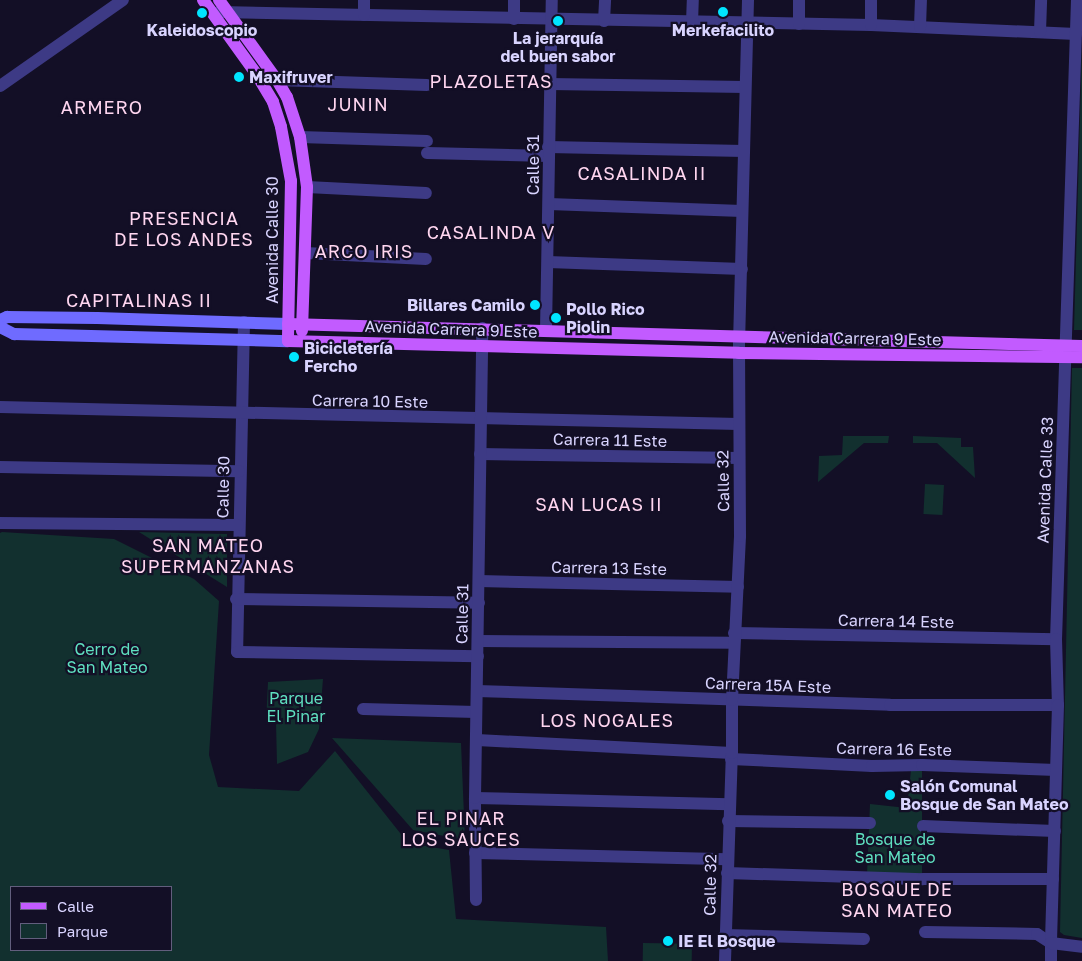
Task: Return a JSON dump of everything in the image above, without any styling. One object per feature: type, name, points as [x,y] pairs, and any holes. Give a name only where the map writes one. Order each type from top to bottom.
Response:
[{"type":"main road","name":"Avenida Calle 30","points":[[203,0],[262,82],[274,102],[281,127],[291,181],[288,341]]},
{"type":"main road","name":"Avenida Calle 30","points":[[219,0],[277,80],[287,97],[300,137],[307,187],[302,341]]},
{"type":"main road","name":"Avenida Carrera 9 Este","points":[[0,320],[7,317],[302,323],[740,336],[1066,351],[1082,357]]},
{"type":"main road","name":"Avenida Carrera 9 Este","points":[[0,327],[14,334],[244,338],[481,347],[739,353],[1066,351],[1082,346]]},
{"type":"street","points":[[0,86],[123,0]]},
{"type":"street","points":[[364,0],[364,15]]},
{"type":"street","points":[[514,0],[514,19]]},
{"type":"street","name":"Calle 31","points":[[546,330],[552,0]]},
{"type":"street","points":[[604,21],[605,0]]},
{"type":"street","points":[[692,23],[693,0]]},
{"type":"street","name":"Calle 32","points":[[725,961],[734,638],[740,536],[739,353],[744,87],[748,0]]},
{"type":"street","points":[[799,0],[799,24]]},
{"type":"street","points":[[871,0],[871,25]]},
{"type":"street","points":[[920,27],[921,0]]},
{"type":"street","points":[[1040,32],[1041,0]]},
{"type":"street","name":"Avenida Calle 33","points":[[1051,961],[1058,705],[1056,639],[1077,0]]},
{"type":"street","points":[[212,12],[692,23],[871,25],[1076,34]]},
{"type":"street","points":[[277,80],[427,85]]},
{"type":"street","points":[[550,84],[744,87]]},
{"type":"street","points":[[300,137],[427,147],[549,152],[744,151]]},
{"type":"street","points":[[307,187],[426,193]]},
{"type":"street","points":[[549,204],[742,211]]},
{"type":"street","points":[[305,253],[426,259]]},
{"type":"street","points":[[548,262],[742,269]]},
{"type":"street","name":"Calle 30","points":[[244,322],[236,652],[478,656]]},
{"type":"street","name":"Calle 31","points":[[476,900],[475,798],[479,641],[482,328]]},
{"type":"street","name":"Carrera 10 Este","points":[[0,407],[739,424]]},
{"type":"street","name":"Carrera 11 Este","points":[[480,454],[739,458]]},
{"type":"street","points":[[0,467],[239,470]]},
{"type":"street","points":[[0,523],[238,524]]},
{"type":"street","name":"Carrera 13 Este","points":[[479,581],[738,587]]},
{"type":"street","points":[[236,599],[479,603]]},
{"type":"street","name":"Carrera 14 Este","points":[[479,641],[734,638],[1056,639]]},
{"type":"street","name":"Carrera 15A Este","points":[[477,691],[890,705],[1058,705]]},
{"type":"street","points":[[363,709],[476,712]]},
{"type":"street","name":"Carrera 16 Este","points":[[477,740],[872,766],[922,765],[1056,770]]},
{"type":"street","points":[[475,798],[729,804]]},
{"type":"street","points":[[728,821],[870,823]]},
{"type":"street","points":[[923,826],[1055,831]]},
{"type":"street","points":[[475,852],[727,859]]},
{"type":"street","points":[[727,873],[922,879],[1053,879]]},
{"type":"street","points":[[924,932],[1030,933],[1037,934],[1051,942],[1082,947]]},
{"type":"street","points":[[725,935],[864,939]]},
{"type":"green space","points":[[1082,47],[1082,330],[1074,330]]},
{"type":"green space","points":[[1072,368],[1082,368],[1082,938],[1064,935],[1060,932]]},
{"type":"green space","points":[[843,436],[889,436],[888,443],[864,443],[818,482],[819,456],[842,455]]},
{"type":"green space","points":[[913,436],[961,438],[961,447],[973,447],[975,478],[937,443],[913,443]]},
{"type":"green space","points":[[925,484],[944,485],[942,515],[923,514]]},
{"type":"green space","name":"Cerro de San Mateo","points":[[2,532],[114,539],[194,579],[219,601],[209,755],[218,787],[299,791],[335,751],[408,843],[449,850],[456,919],[606,927],[608,961],[0,961],[0,533]]},
{"type":"green space","points":[[139,532],[227,534],[227,587]]},
{"type":"green space","name":"Parque El Pinar","points":[[323,679],[319,729],[308,752],[277,764],[276,723],[266,722],[268,682]]},
{"type":"green space","name":"Parque El Pinar","points":[[332,738],[461,743],[465,840],[413,830]]},
{"type":"green space","name":"Bosque de San Mateo","points":[[911,770],[922,771],[922,877],[867,874],[870,804],[907,808]]},
{"type":"green space","points":[[643,943],[692,944],[692,961],[643,961]]},
{"type":"place","name":"Merkefacilito","points":[[723,12]]},
{"type":"place","name":"Kaleidoscopio","points":[[202,13]]},
{"type":"place","name":"La jerarquía del buen sabor","points":[[558,21]]},
{"type":"place","name":"Maxifruver","points":[[239,77]]},
{"type":"place","name":"Billares Camilo","points":[[535,305]]},
{"type":"place","name":"Pollo Rico Piolin","points":[[556,318]]},
{"type":"place","name":"Bicicletería Fercho","points":[[294,357]]},
{"type":"place","name":"Salón Comunal Bosque de San Mateo","points":[[890,795]]},
{"type":"place","name":"IE El Bosque","points":[[668,941]]},
{"type":"district","name":"PLAZOLETAS","points":[[491,81]]},
{"type":"district","name":"JUNIN","points":[[358,104]]},
{"type":"district","name":"ARMERO","points":[[102,107]]},
{"type":"district","name":"CASALINDA II","points":[[642,173]]},
{"type":"district","name":"PRESENCIA DE LOS ANDES","points":[[184,229]]},
{"type":"district","name":"CASALINDA V","points":[[491,232]]},
{"type":"district","name":"ARCO IRIS","points":[[364,251]]},
{"type":"district","name":"CAPITALINAS II","points":[[139,300]]},
{"type":"district","name":"SAN LUCAS II","points":[[599,504]]},
{"type":"district","name":"SAN MATEO SUPERMANZANAS","points":[[208,556]]},
{"type":"district","name":"LOS NOGALES","points":[[607,720]]},
{"type":"district","name":"EL PINAR LOS SAUCES","points":[[461,830]]},
{"type":"district","name":"BOSQUE DE SAN MATEO","points":[[897,900]]}]
